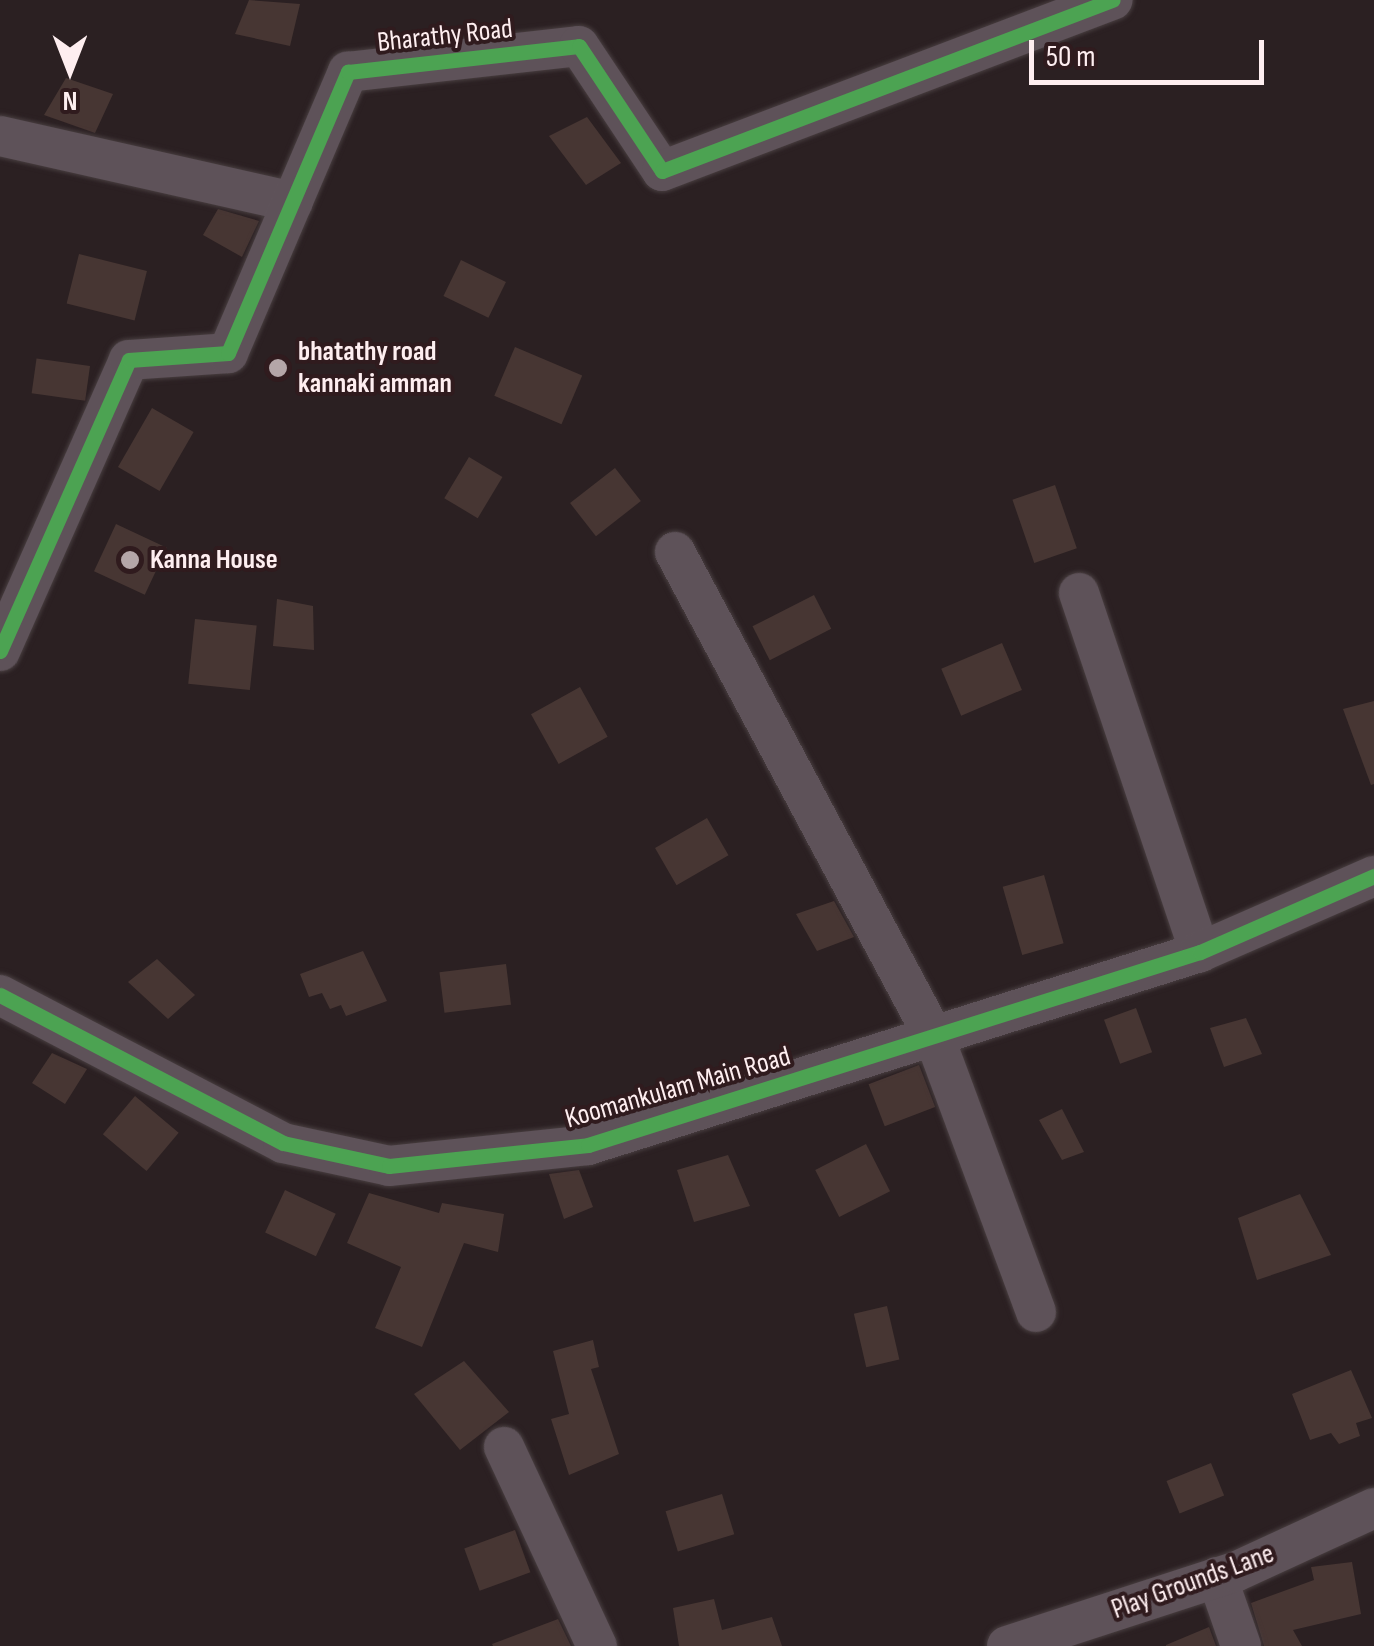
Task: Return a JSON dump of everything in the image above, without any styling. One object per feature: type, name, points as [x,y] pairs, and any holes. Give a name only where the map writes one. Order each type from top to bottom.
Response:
[{"type":"street","name":"Bharathy Road","points":[[0,652],[129,360],[228,353],[348,72],[578,46],[662,170],[1113,0]]},
{"type":"street","points":[[0,136],[292,202]]},
{"type":"street","points":[[675,552],[936,1039],[1036,1312]]},
{"type":"street","points":[[1079,594],[1200,952]]},
{"type":"street","name":"Koomankulam Main Road","points":[[1,997],[283,1143],[388,1166],[588,1145],[936,1039],[1200,952],[1374,876]]},
{"type":"street","points":[[504,1447],[597,1646]]},
{"type":"street","name":"Play Grounds Lane","points":[[1007,1646],[1217,1578],[1374,1508]]},
{"type":"street","points":[[1217,1578],[1241,1646]]},
{"type":"building","points":[[249,0],[300,4],[290,46],[235,34]]},
{"type":"building","points":[[66,78],[113,94],[95,133],[44,115]]},
{"type":"building","points":[[587,117],[621,163],[586,185],[549,136]]},
{"type":"building","points":[[218,209],[259,221],[242,257],[203,235]]},
{"type":"building","points":[[79,254],[147,271],[135,320],[67,303]]},
{"type":"building","points":[[461,260],[506,282],[488,318],[443,296]]},
{"type":"building","points":[[515,347],[582,376],[561,424],[494,396]]},
{"type":"building","points":[[37,358],[90,366],[85,401],[32,393]]},
{"type":"building","points":[[152,408],[194,432],[160,491],[118,467]]},
{"type":"building","points":[[469,457],[502,477],[478,518],[444,498]]},
{"type":"building","points":[[615,468],[641,501],[596,536],[570,503]]},
{"type":"building","points":[[1055,485],[1077,548],[1034,563],[1012,500]]},
{"type":"building","name":"Kanna House","points":[[116,524],[167,548],[145,595],[94,571]]},
{"type":"building","points":[[814,595],[831,629],[770,660],[753,626]]},
{"type":"building","points":[[277,599],[313,606],[314,650],[273,646]]},
{"type":"building","points":[[195,619],[257,625],[250,690],[188,684]]},
{"type":"building","points":[[1002,643],[1022,690],[961,716],[941,669]]},
{"type":"building","points":[[580,687],[608,737],[559,764],[531,714]]},
{"type":"building","points":[[1374,701],[1374,784],[1371,785],[1343,709]]},
{"type":"building","points":[[707,818],[728,855],[677,885],[655,848]]},
{"type":"building","points":[[1044,875],[1064,943],[1022,955],[1003,887]]},
{"type":"building","points":[[834,901],[854,937],[817,951],[796,914]]},
{"type":"building","points":[[363,951],[387,1001],[346,1016],[341,1005],[330,1009],[322,993],[309,997],[300,974]]},
{"type":"building","points":[[157,959],[195,995],[168,1019],[128,982]]},
{"type":"building","points":[[506,964],[511,1005],[444,1013],[439,972]]},
{"type":"building","points":[[1136,1008],[1152,1052],[1120,1064],[1104,1020]]},
{"type":"building","points":[[1246,1018],[1262,1054],[1224,1067],[1210,1028]]},
{"type":"building","points":[[52,1053],[87,1069],[65,1104],[32,1083]]},
{"type":"building","points":[[919,1065],[935,1107],[885,1126],[869,1084]]},
{"type":"building","points":[[135,1096],[179,1133],[147,1171],[103,1134]]},
{"type":"building","points":[[1062,1109],[1084,1152],[1062,1160],[1039,1120]]},
{"type":"building","points":[[866,1144],[890,1191],[839,1217],[815,1170]]},
{"type":"building","points":[[728,1155],[750,1206],[694,1222],[677,1170]]},
{"type":"building","points":[[579,1170],[593,1207],[564,1219],[549,1174]]},
{"type":"building","points":[[285,1190],[336,1214],[316,1256],[265,1233]]},
{"type":"building","points":[[369,1193],[439,1213],[442,1203],[504,1214],[498,1252],[464,1243],[422,1347],[375,1328],[401,1267],[347,1243]]},
{"type":"building","points":[[1300,1194],[1331,1255],[1257,1280],[1238,1218]]},
{"type":"building","points":[[887,1306],[899,1360],[866,1367],[854,1314]]},
{"type":"building","points":[[593,1340],[599,1367],[591,1369],[619,1454],[569,1475],[551,1419],[569,1414],[553,1351]]},
{"type":"building","points":[[464,1361],[509,1412],[460,1450],[414,1394]]},
{"type":"building","points":[[1351,1370],[1372,1418],[1356,1423],[1360,1436],[1339,1444],[1331,1433],[1310,1440],[1292,1394]]},
{"type":"building","points":[[1211,1463],[1224,1495],[1180,1513],[1166,1481]]},
{"type":"building","points":[[722,1494],[734,1534],[678,1551],[666,1511]]},
{"type":"building","points":[[515,1530],[530,1572],[480,1591],[464,1548]]},
{"type":"building","points":[[1352,1562],[1361,1614],[1293,1630],[1302,1646],[1264,1646],[1251,1603],[1314,1580],[1311,1567]]},
{"type":"building","points":[[714,1599],[722,1630],[772,1617],[782,1646],[679,1646],[673,1608]]},
{"type":"building","points":[[558,1619],[571,1646],[492,1644]]},
{"type":"building","points":[[1209,1627],[1216,1646],[1166,1646],[1166,1645]]},
{"type":"cycle path","points":[[0,651],[129,360],[228,353],[348,72],[579,46],[662,171],[1113,0]]},
{"type":"cycle path","points":[[0,995],[283,1143],[389,1166],[588,1145],[1200,952],[1374,876]]},
{"type":"place","name":"bhatathy road kannaki amman","points":[[278,368]]},
{"type":"place","name":"Kanna House","points":[[130,560]]}]
